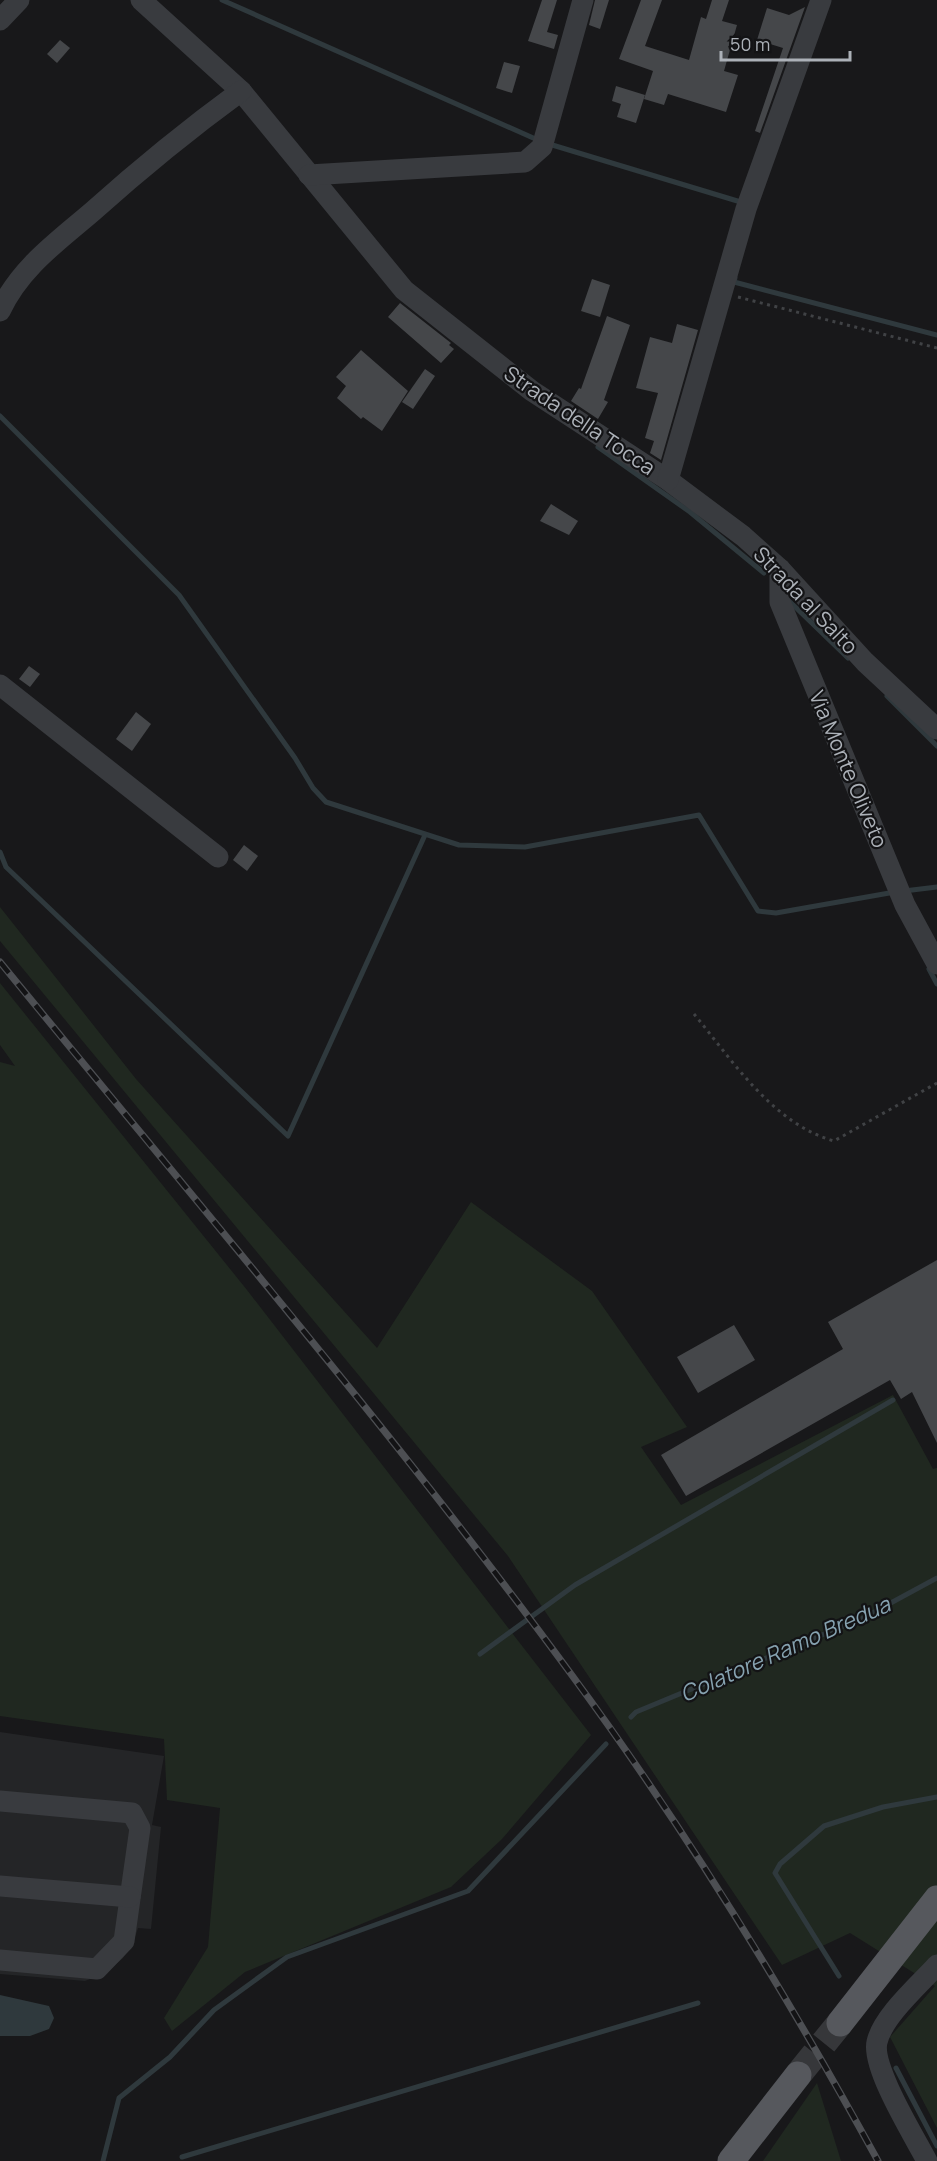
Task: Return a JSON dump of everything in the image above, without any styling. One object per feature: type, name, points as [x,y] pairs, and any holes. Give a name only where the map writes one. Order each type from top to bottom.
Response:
[{"type":"main road","points":[[840,2023],[937,1899]]},
{"type":"main road","points":[[731,2161],[798,2075]]},
{"type":"street","points":[[0,20],[19,0]]},
{"type":"street","name":"Strada della Tocca","points":[[141,0],[240,91],[404,290],[532,391],[669,480],[748,203],[821,0]]},
{"type":"street","points":[[309,175],[525,162],[544,141],[583,0]]},
{"type":"street","points":[[0,311],[11,289],[31,265],[168,145],[240,91]]},
{"type":"street","name":"Strada al Salto","points":[[669,480],[742,536],[780,569],[865,662],[937,729]]},
{"type":"street","name":"Via Monte Oliveto","points":[[780,569],[780,602],[899,891],[937,964]]},
{"type":"street","points":[[0,685],[218,857]]},
{"type":"street","points":[[0,1802],[132,1813],[140,1828],[124,1941],[97,1969],[0,1960]]},
{"type":"street","points":[[0,1886],[130,1897]]},
{"type":"street","points":[[927,2161],[882,2073],[877,2043],[887,2021],[937,1965]]},
{"type":"path","points":[[722,293],[937,348]]},
{"type":"path","points":[[694,1014],[762,1095],[813,1135],[834,1141],[937,1083]]},
{"type":"shaded area","points":[[0,907],[136,1079],[377,1348],[471,1202],[592,1291],[687,1427],[641,1447],[681,1505],[893,1395],[933,1469],[937,1468],[937,2128],[890,2037],[935,1986],[850,1933],[782,1965],[508,1556],[0,941]]},
{"type":"shaded area","points":[[0,983],[247,1290],[591,1735],[502,1839],[451,1887],[245,1972],[172,2031],[164,2018],[208,1947],[220,1808],[167,1800],[164,1739],[0,1716],[0,1062],[15,1066],[0,1045]]},
{"type":"shaded area","points":[[0,1732],[164,1756],[152,1825],[161,1827],[151,1929],[138,1928],[133,1943],[123,1958],[107,1972],[85,1981],[0,1974]]},
{"type":"shaded area","points":[[0,1995],[49,2006],[54,2018],[49,2029],[30,2036],[0,2036]]},
{"type":"shaded area","points":[[817,2083],[841,2161],[763,2161]]},
{"type":"building","points":[[542,0],[557,0],[547,32],[558,35],[554,49],[528,41]]},
{"type":"building","points":[[595,0],[609,0],[600,29],[589,25]]},
{"type":"building","points":[[641,0],[662,0],[645,46],[689,60],[701,17],[706,19],[712,0],[729,0],[722,21],[737,25],[724,71],[738,75],[726,112],[668,94],[664,105],[644,99],[653,71],[619,59]]},
{"type":"building","points":[[805,7],[760,133],[755,131],[783,48],[757,40],[767,8],[789,15]]},
{"type":"building","points":[[60,40],[70,48],[57,63],[47,54]]},
{"type":"building","points":[[504,62],[520,66],[512,93],[496,88]]},
{"type":"building","points":[[616,86],[645,95],[636,123],[617,117],[621,104],[612,101]]},
{"type":"building","points":[[592,279],[610,285],[600,317],[581,311]]},
{"type":"building","points":[[400,303],[451,343],[449,345],[454,349],[441,363],[388,317]]},
{"type":"building","points":[[607,316],[630,325],[604,400],[608,402],[598,419],[571,401],[579,388],[581,389]]},
{"type":"building","points":[[677,324],[698,330],[661,460],[650,453],[654,441],[645,438],[658,393],[636,388],[650,337],[672,343]]},
{"type":"building","points":[[361,350],[408,391],[382,431],[363,417],[361,419],[337,398],[346,386],[336,377]]},
{"type":"building","points":[[425,369],[435,376],[413,409],[402,402]]},
{"type":"building","points":[[551,504],[578,521],[569,535],[540,521]]},
{"type":"building","points":[[29,666],[40,674],[30,687],[19,679]]},
{"type":"building","points":[[136,712],[151,724],[132,751],[116,739]]},
{"type":"building","points":[[244,845],[258,856],[247,871],[233,860]]},
{"type":"building","points":[[937,1260],[937,1443],[912,1392],[901,1399],[890,1380],[686,1496],[661,1455],[843,1349],[828,1322]]},
{"type":"building","points":[[734,1325],[755,1360],[698,1393],[677,1357]]},
{"type":"waterway","points":[[222,0],[540,141]]},
{"type":"waterway","points":[[549,144],[744,203]]},
{"type":"waterway","points":[[735,278],[734,282],[937,335]]},
{"type":"waterway","points":[[0,416],[179,595],[295,758],[313,788],[326,802],[459,845],[525,847],[699,815],[758,911],[776,913],[895,892]]},
{"type":"waterway","points":[[598,447],[690,512],[764,573]]},
{"type":"waterway","points":[[788,600],[848,658]]},
{"type":"waterway","points":[[887,696],[937,746]]},
{"type":"waterway","points":[[0,852],[6,867],[288,1136],[425,835]]},
{"type":"waterway","points":[[904,891],[937,887]]},
{"type":"waterway","points":[[929,969],[937,984]]},
{"type":"waterway","points":[[480,1654],[575,1585],[893,1400]]},
{"type":"waterway","name":"Colatore Ramo Bredua","points":[[631,1717],[636,1712],[863,1618],[937,1578]]},
{"type":"waterway","name":"Colatore Ramo Bredua","points":[[103,2161],[119,2098],[170,2057],[214,2010],[287,1957],[468,1891],[606,1744]]},
{"type":"waterway","points":[[839,1976],[775,1873],[780,1864],[824,1826],[883,1807],[937,1797]]},
{"type":"waterway","points":[[182,2157],[698,2003]]},
{"type":"waterway","points":[[896,2068],[937,2146]]},
{"type":"tunnel","points":[[798,2075],[840,2023]]},
{"type":"railway","points":[[0,962],[362,1403],[433,1492],[571,1674],[654,1791],[733,1912],[878,2161]]}]
